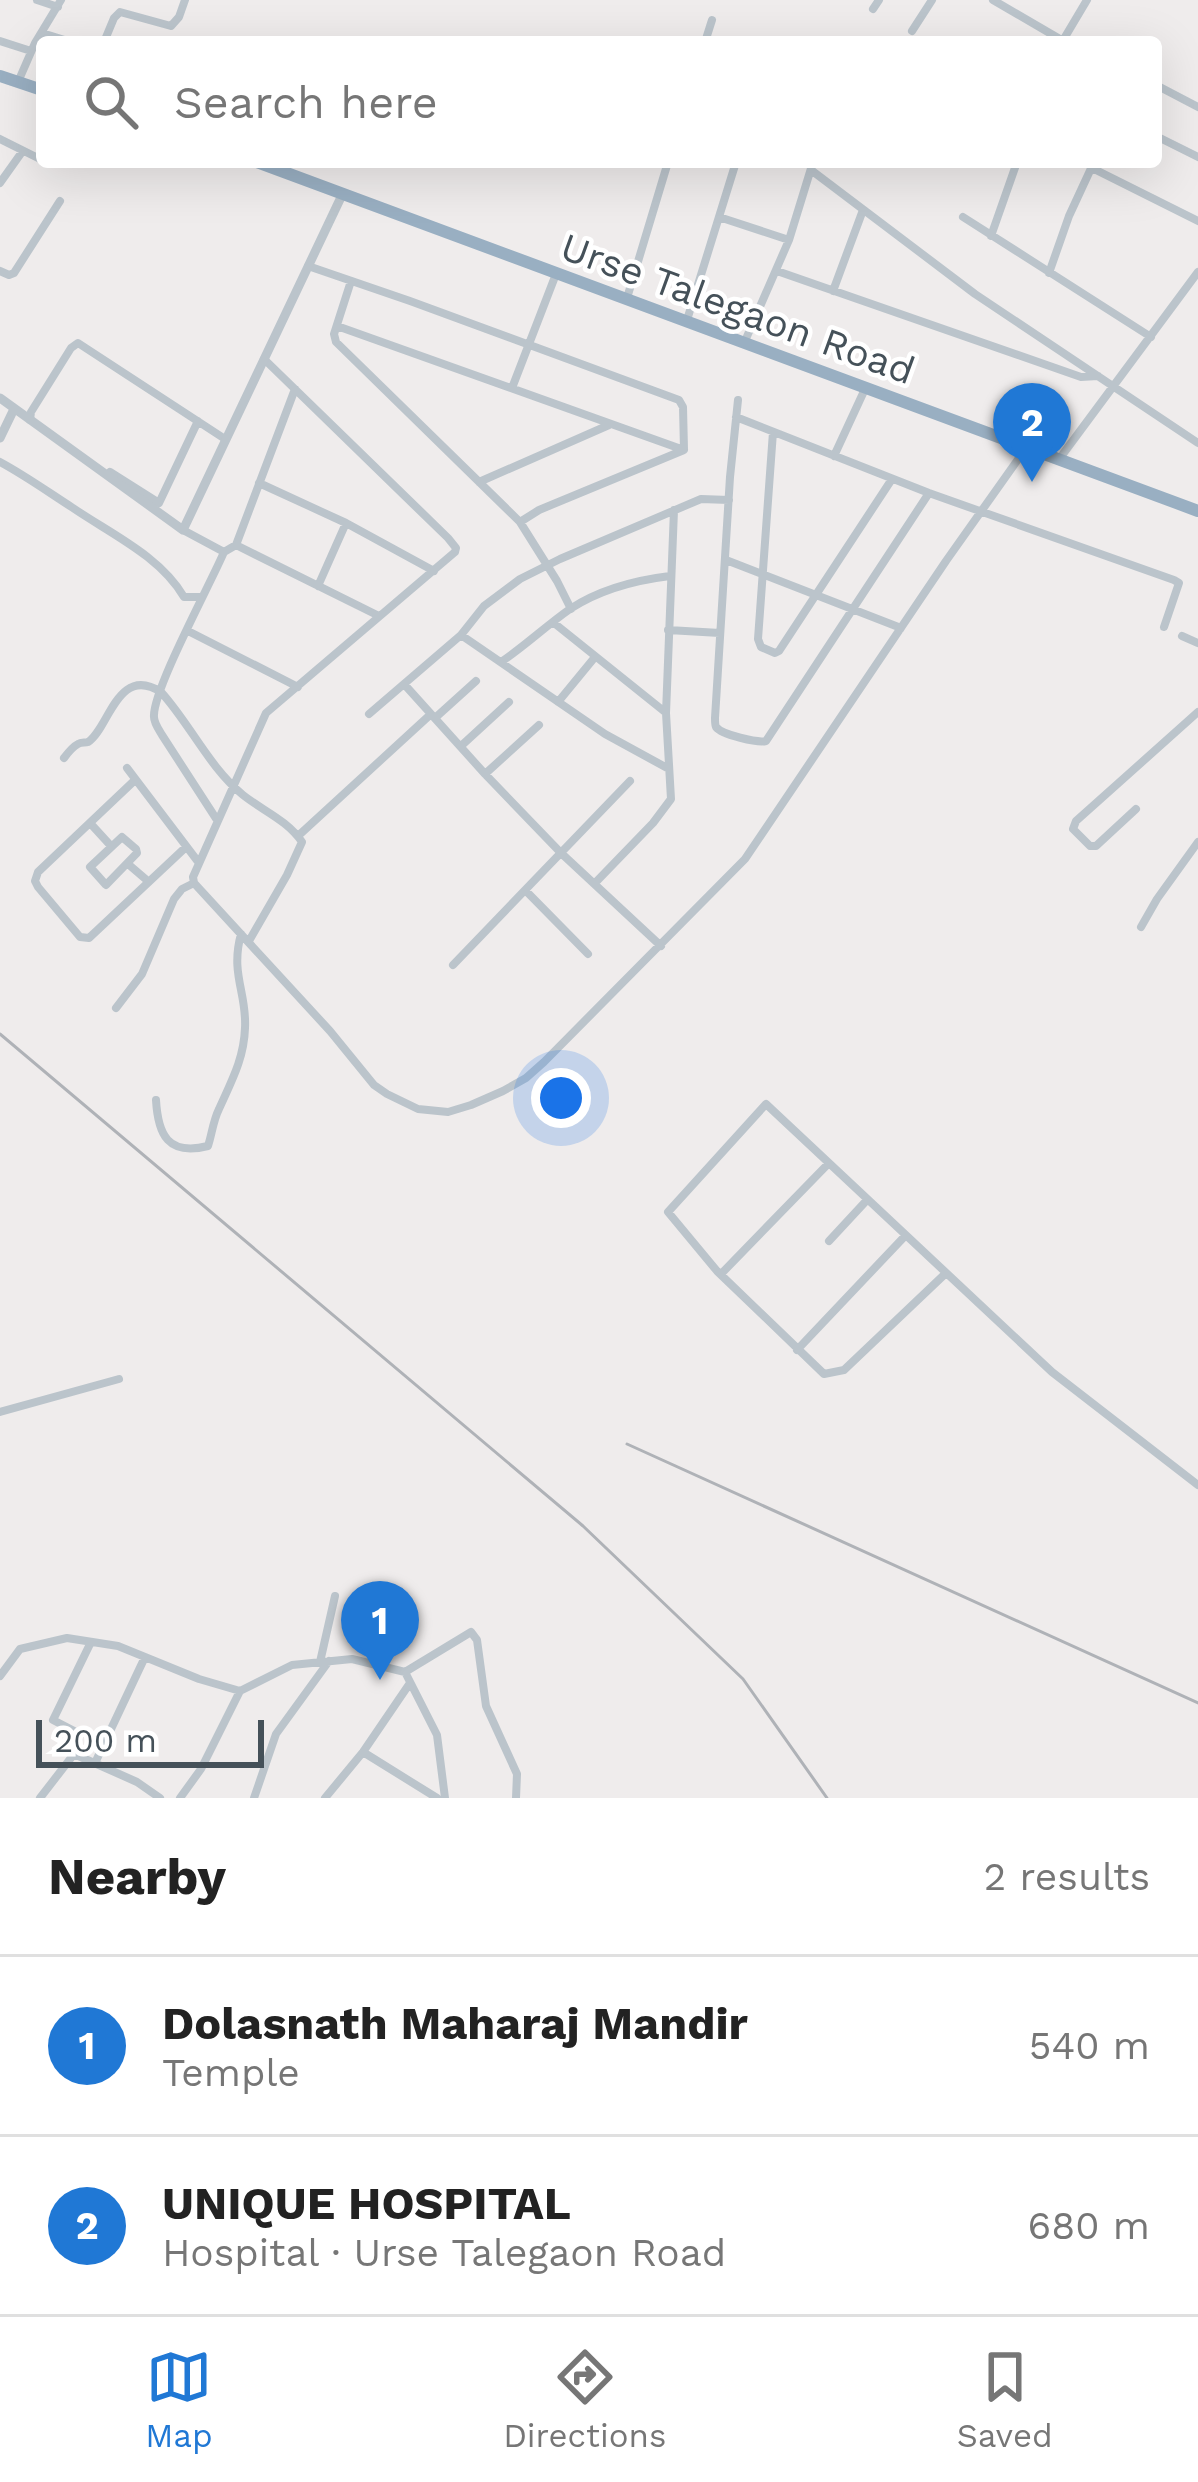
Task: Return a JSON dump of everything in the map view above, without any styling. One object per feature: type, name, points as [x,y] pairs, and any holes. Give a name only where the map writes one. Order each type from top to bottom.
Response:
[{"type":"highway","points":[[0,76],[36,88]]},
{"type":"highway","name":"Urse Talegaon Road","points":[[274,168],[1198,511]]},
{"type":"street","points":[[37,0],[60,4],[39,36]]},
{"type":"street","points":[[107,36],[117,14],[171,26],[185,0]]},
{"type":"street","points":[[912,31],[932,0]]},
{"type":"street","points":[[993,0],[1053,36]]},
{"type":"street","points":[[1066,36],[1087,0]]},
{"type":"street","points":[[707,36],[712,20]]},
{"type":"street","points":[[41,33],[51,36]]},
{"type":"street","points":[[0,41],[31,51]]},
{"type":"street","points":[[18,82],[36,42]]},
{"type":"street","points":[[1162,88],[1198,106]]},
{"type":"street","points":[[0,139],[36,158]]},
{"type":"street","points":[[1162,139],[1198,157]]},
{"type":"street","points":[[0,183],[22,152]]},
{"type":"street","points":[[627,299],[666,168]]},
{"type":"street","points":[[687,320],[734,168]]},
{"type":"street","points":[[745,341],[789,241],[811,168]]},
{"type":"street","points":[[814,168],[975,294],[1198,443]]},
{"type":"street","points":[[991,236],[1013,168]]},
{"type":"street","points":[[1049,274],[1092,168]]},
{"type":"street","points":[[1099,168],[1198,221]]},
{"type":"street","points":[[183,530],[343,193]]},
{"type":"street","points":[[0,271],[14,273],[60,201]]},
{"type":"street","points":[[833,291],[863,210]]},
{"type":"street","points":[[719,217],[789,241]]},
{"type":"street","points":[[963,217],[1151,338]]},
{"type":"street","points":[[306,266],[679,400],[684,450]]},
{"type":"street","points":[[777,271],[1081,377],[1098,376]]},
{"type":"street","points":[[1060,458],[1198,272]]},
{"type":"street","points":[[512,388],[556,273]]},
{"type":"street","points":[[351,281],[334,334],[336,342],[520,522],[571,609]]},
{"type":"street","points":[[337,326],[684,450]]},
{"type":"street","points":[[30,420],[78,343],[226,439]]},
{"type":"street","points":[[264,359],[456,548],[266,713],[194,883],[374,1085],[401,1102],[431,1112],[471,1106],[526,1078],[745,859],[1027,447]]},
{"type":"street","points":[[834,456],[865,388]]},
{"type":"street","points":[[218,820],[155,724],[155,711],[202,597],[224,552],[236,544],[295,389]]},
{"type":"street","points":[[0,398],[183,530],[224,552]]},
{"type":"street","points":[[738,400],[715,724],[719,730],[761,744],[766,741],[929,493]]},
{"type":"street","points":[[0,438],[14,409]]},
{"type":"street","points":[[736,418],[1179,583],[1164,627]]},
{"type":"street","points":[[61,439],[159,503],[198,422]]},
{"type":"street","points":[[479,482],[609,425]]},
{"type":"street","points":[[773,432],[759,644],[775,652],[892,478]]},
{"type":"street","points":[[520,522],[684,450]]},
{"type":"street","points":[[0,462],[154,561],[184,597],[202,597]]},
{"type":"street","points":[[259,483],[434,571]]},
{"type":"street","points":[[369,714],[461,635],[484,606],[520,579],[700,499],[729,500]]},
{"type":"street","points":[[595,883],[671,799],[666,713],[674,510]]},
{"type":"street","points":[[318,586],[346,523]]},
{"type":"street","points":[[236,544],[379,616]]},
{"type":"street","points":[[726,560],[901,628]]},
{"type":"street","points":[[501,662],[571,609],[640,580],[670,576]]},
{"type":"street","points":[[554,622],[666,713]]},
{"type":"street","points":[[668,630],[721,633]]},
{"type":"street","points":[[188,631],[298,687]]},
{"type":"street","points":[[461,635],[605,734],[669,769]]},
{"type":"street","points":[[1182,636],[1198,643]]},
{"type":"street","points":[[558,702],[595,656]]},
{"type":"street","points":[[298,836],[476,681]]},
{"type":"street","points":[[404,684],[561,853],[661,946]]},
{"type":"street","points":[[64,758],[74,746],[88,742],[116,701],[146,685],[161,692],[243,795],[274,815],[302,842],[237,948],[236,977],[245,1021],[242,1048],[208,1146],[183,1148],[168,1140],[160,1132],[156,1100]]},
{"type":"street","points":[[461,746],[509,702]]},
{"type":"street","points":[[1136,808],[1096,846],[1073,829],[1076,821],[1198,712]]},
{"type":"street","points":[[485,774],[539,724]]},
{"type":"street","points":[[127,768],[199,863]]},
{"type":"street","points":[[136,780],[35,877],[38,887],[80,937],[89,938],[186,847]]},
{"type":"street","points":[[453,965],[630,781]]},
{"type":"street","points":[[90,823],[111,847]]},
{"type":"street","points":[[122,837],[136,849],[128,864],[106,885],[90,870],[122,837]]},
{"type":"street","points":[[1141,927],[1198,842]]},
{"type":"street","points":[[128,864],[149,882]]},
{"type":"street","points":[[116,1008],[142,974],[174,899],[194,883]]},
{"type":"street","points":[[526,891],[588,953]]},
{"type":"street","points":[[945,1274],[844,1370],[824,1375],[721,1274],[668,1212],[766,1104],[1052,1372],[1198,1485]]},
{"type":"street","points":[[721,1274],[829,1164]]},
{"type":"street","points":[[829,1241],[867,1200]]},
{"type":"street","points":[[797,1350],[905,1236]]},
{"type":"street","points":[[0,1412],[118,1379]]},
{"type":"street","points":[[254,1798],[276,1734],[325,1662],[335,1596]]},
{"type":"street","points":[[180,1798],[201,1768],[240,1691],[292,1666],[325,1662],[352,1659],[405,1672],[471,1632],[477,1640],[487,1706],[517,1774],[516,1798]]},
{"type":"street","points":[[0,1676],[20,1649],[67,1638],[118,1646],[240,1691]]},
{"type":"street","points":[[40,1798],[74,1754],[80,1734],[53,1720],[91,1642]]},
{"type":"street","points":[[95,1762],[145,1657]]},
{"type":"street","points":[[405,1672],[437,1735],[441,1798]]},
{"type":"street","points":[[325,1798],[410,1682]]},
{"type":"street","points":[[363,1752],[441,1798]]},
{"type":"street","points":[[74,1754],[137,1782],[160,1798]]},
{"type":"railway","points":[[0,1034],[583,1526],[743,1679],[827,1798]]},
{"type":"railway","points":[[627,1444],[1198,1703]]},
{"type":"place","name":"UNIQUE HOSPITAL","points":[[1032,482]]},
{"type":"place","name":"Dolasnath Maharaj Mandir","points":[[380,1680]]}]
